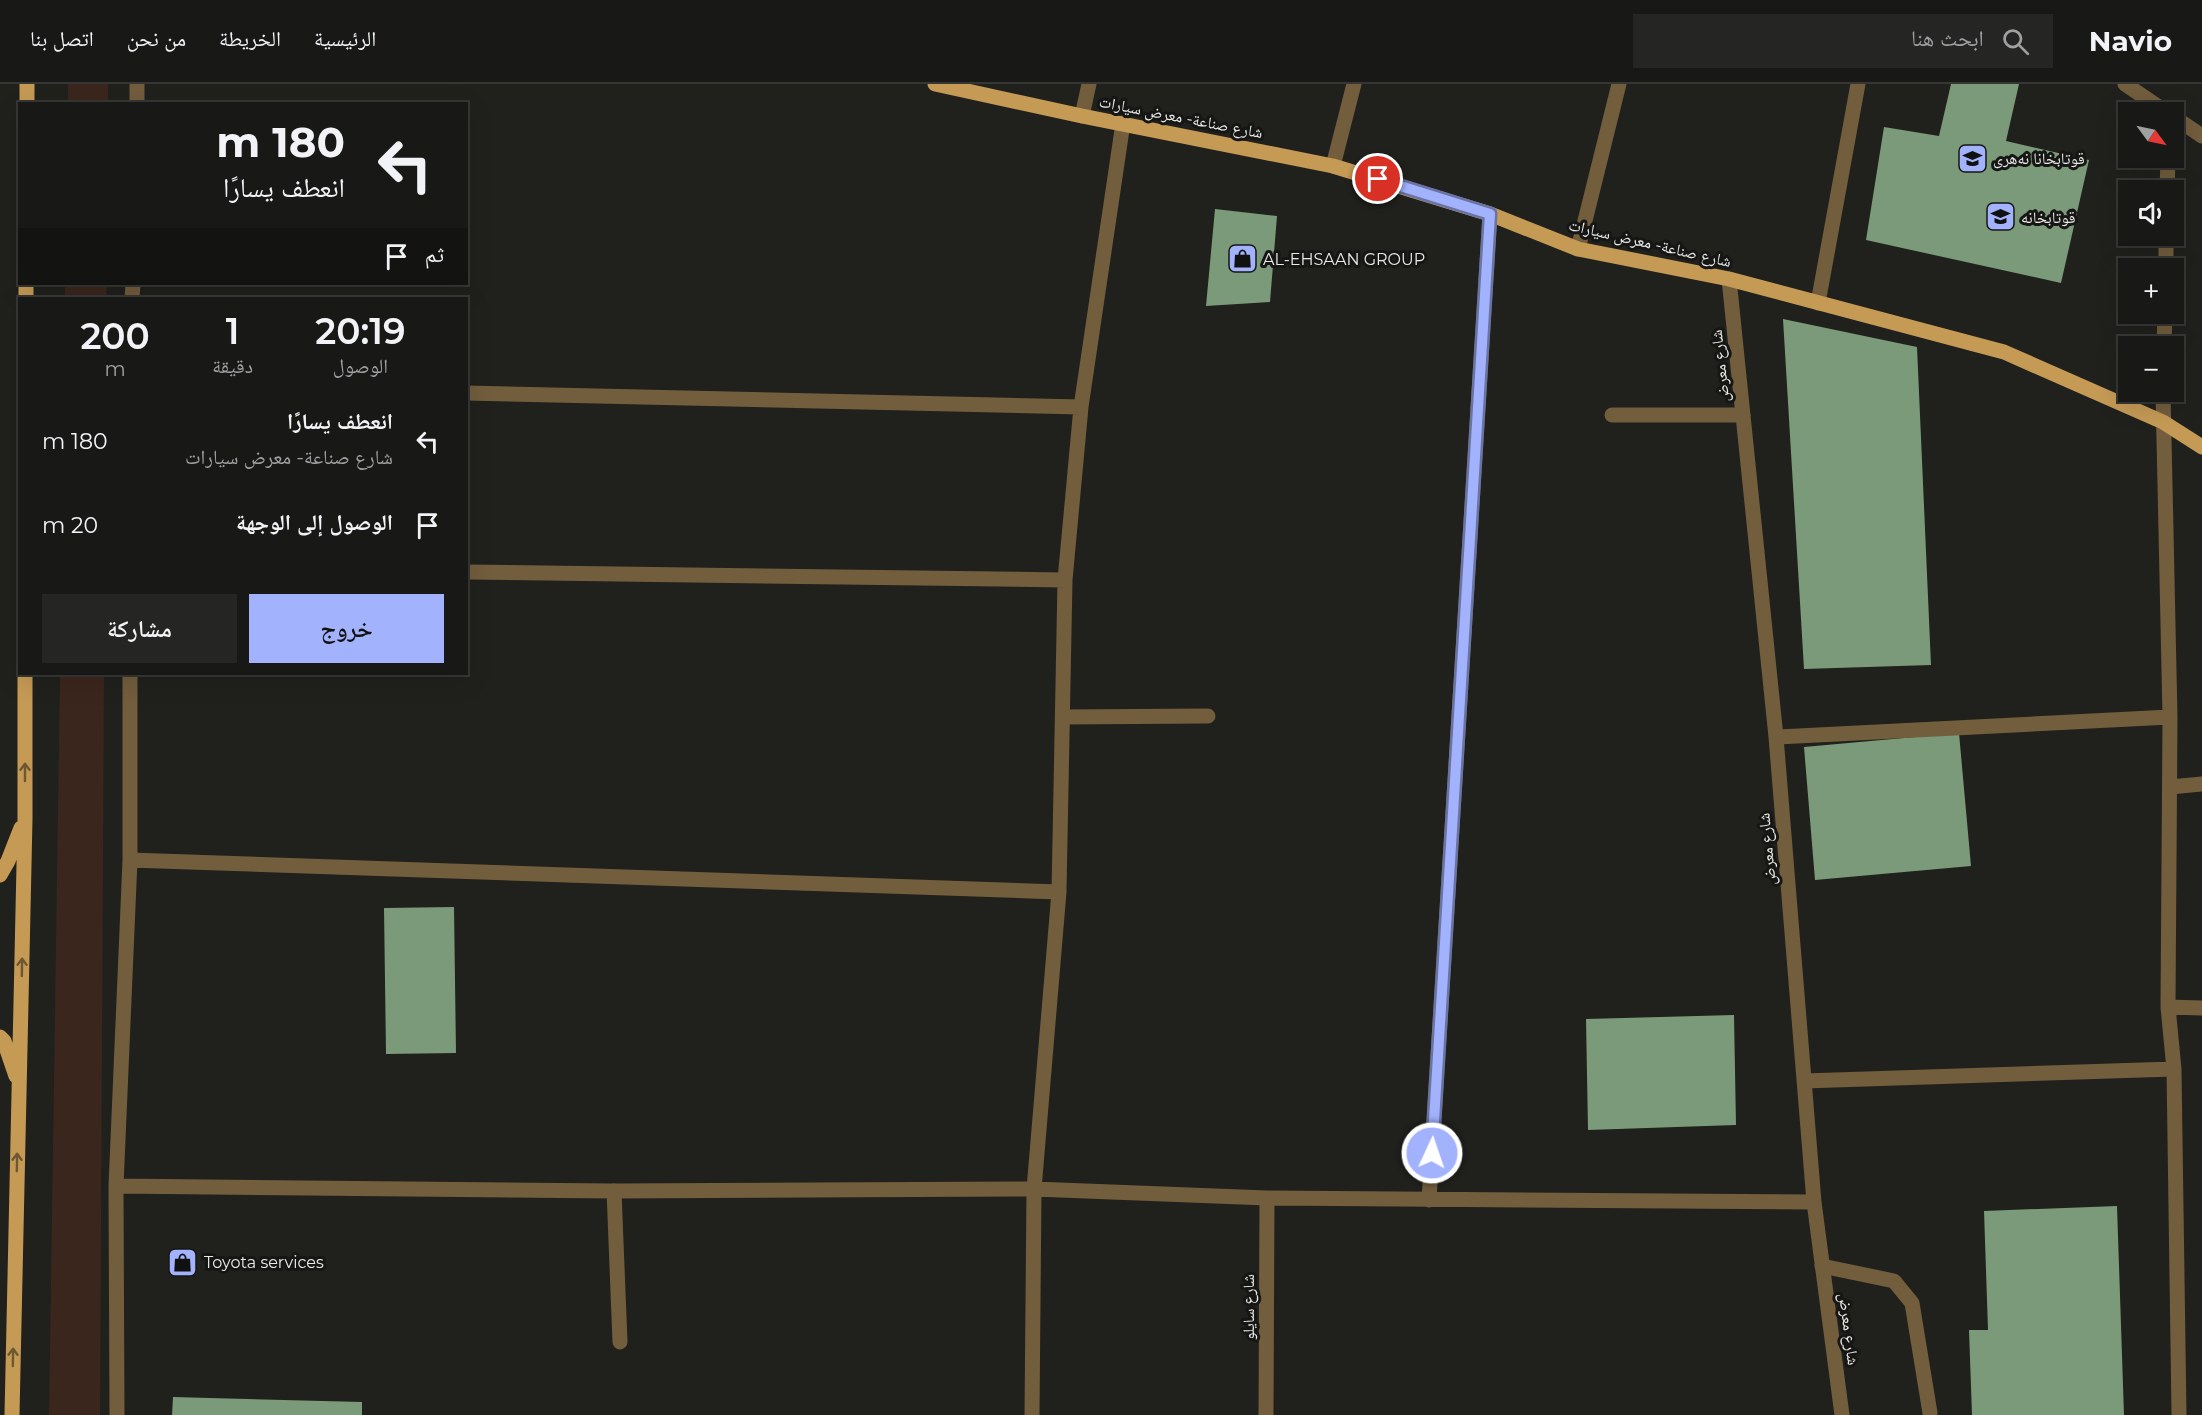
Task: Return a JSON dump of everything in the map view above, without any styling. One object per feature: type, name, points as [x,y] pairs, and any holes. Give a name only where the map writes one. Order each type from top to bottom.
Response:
[{"type":"main road","name":"شارع صناعة- معرض سيارات","points":[[935,84],[1333,166],[1490,214],[1578,249],[1729,279],[2004,352],[2163,422],[2202,447]]},
{"type":"main road","points":[[27,102],[28,85]]},
{"type":"main road","points":[[12,1415],[25,819],[25,675]]},
{"type":"main road","points":[[0,875],[25,819]]},
{"type":"main road","points":[[0,1037],[4,1041],[19,1085]]},
{"type":"street","points":[[136,102],[137,84]]},
{"type":"street","points":[[1083,116],[1089,84]]},
{"type":"street","points":[[1333,166],[1354,84]]},
{"type":"street","points":[[1578,249],[1620,84]]},
{"type":"street","points":[[1818,303],[1858,84]]},
{"type":"street","points":[[2125,84],[2151,102]]},
{"type":"street","points":[[1032,1415],[1034,1189],[1059,892],[1065,580],[1081,407],[1123,123]]},
{"type":"street","points":[[2184,124],[2202,136]]},
{"type":"street","points":[[1429,1200],[1490,214]]},
{"type":"street","name":"شارع معرض","points":[[1729,279],[1776,737],[1814,1202],[1842,1415]]},
{"type":"street","points":[[468,393],[1081,407]]},
{"type":"street","points":[[2163,402],[2170,717],[2168,1007],[2174,1069],[2179,1415]]},
{"type":"street","points":[[1612,415],[1743,415]]},
{"type":"street","points":[[468,572],[1065,580]]},
{"type":"street","points":[[117,1415],[116,1186],[130,860],[130,675]]},
{"type":"street","points":[[1063,717],[1208,716]]},
{"type":"street","points":[[1776,737],[2170,717]]},
{"type":"street","points":[[2170,787],[2202,784]]},
{"type":"street","points":[[130,860],[1059,892]]},
{"type":"street","points":[[2168,1007],[2202,1008]]},
{"type":"street","points":[[1804,1081],[2174,1069]]},
{"type":"street","points":[[116,1186],[614,1191],[1034,1189],[1267,1198],[1814,1202]]},
{"type":"street","points":[[614,1191],[620,1342]]},
{"type":"street","name":"شارع سايلو","points":[[1266,1415],[1267,1198]]},
{"type":"street","points":[[1822,1266],[1894,1281],[1912,1303],[1930,1413]]},
{"type":"shaded area","points":[[68,84],[108,84],[108,102],[68,102]]},
{"type":"shaded area","points":[[65,285],[107,285],[106,297],[65,297]]},
{"type":"shaded area","points":[[60,675],[104,675],[100,1415],[49,1415]]},
{"type":"building","points":[[1951,84],[2019,84],[2006,141],[2089,160],[2061,283],[1866,240],[1884,127],[1939,136]]},
{"type":"building","name":"AL-EHSAAN GROUP","points":[[1215,209],[1277,216],[1270,302],[1206,306]]},
{"type":"building","points":[[1783,319],[1917,347],[1931,665],[1804,669]]},
{"type":"building","points":[[1959,733],[1971,866],[1815,880],[1804,747]]},
{"type":"building","points":[[454,907],[456,1053],[386,1054],[384,908]]},
{"type":"building","points":[[1734,1015],[1736,1125],[1588,1130],[1586,1019]]},
{"type":"building","points":[[2117,1206],[2124,1415],[1972,1415],[1969,1330],[1988,1330],[1984,1211]]},
{"type":"building","points":[[173,1397],[362,1402],[362,1415],[172,1415]]},
{"type":"place","name":"قوتابخانا نەهری","points":[[1972,158]]},
{"type":"place","name":"قوتابخانه","points":[[2000,217]]},
{"type":"place","name":"AL-EHSAAN GROUP","points":[[1242,259]]},
{"type":"place","name":"Toyota services","points":[[183,1262]]},
{"type":"route","points":[[1378,179],[1490,214],[1432,1153]]}]
